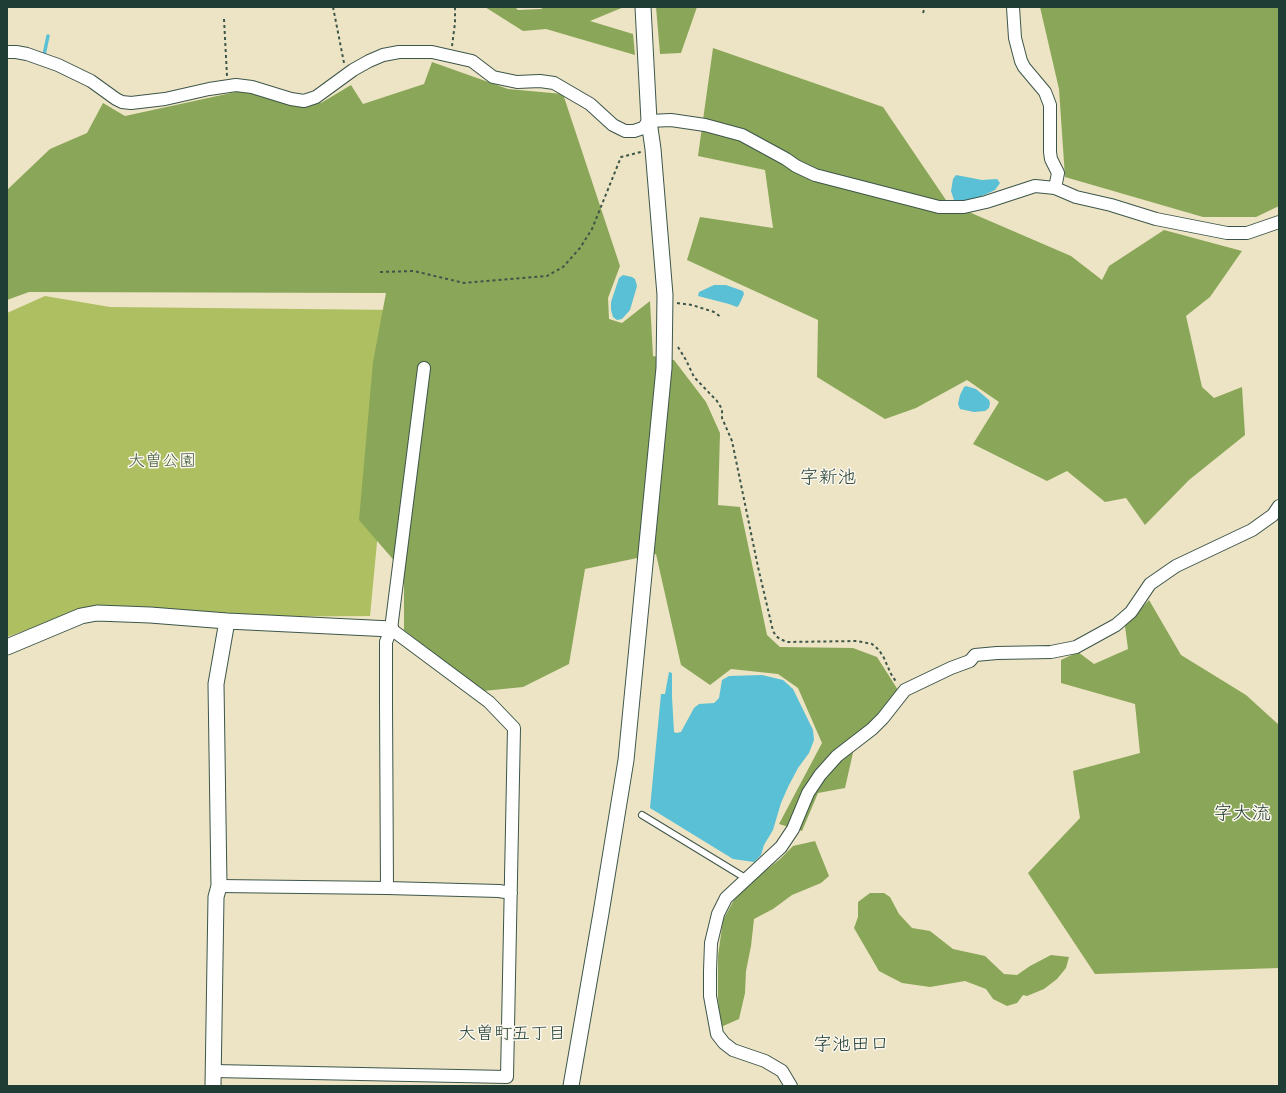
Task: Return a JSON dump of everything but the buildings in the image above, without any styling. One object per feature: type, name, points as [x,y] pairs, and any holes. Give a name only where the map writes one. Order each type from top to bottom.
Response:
[{"type":"street","points":[[571,1086],[626,760],[661,412],[664,368],[665,296],[653,149],[649,121],[643,7]]},
{"type":"street","points":[[1013,7],[1015,38],[1021,61],[1024,67],[1045,92],[1050,105],[1050,152],[1051,159],[1058,172],[1055,188]]},
{"type":"street","points":[[7,52],[27,54],[58,65],[91,81],[116,99],[122,102],[130,103],[165,99],[209,89],[236,85],[252,87],[291,99],[304,101],[316,97],[369,60],[383,55],[399,52],[432,52],[472,61],[493,77],[517,82],[540,81],[554,83],[590,104],[613,125],[625,131],[634,131],[643,128],[649,121],[671,120],[705,125],[742,135],[796,166],[815,175],[939,207],[964,207],[986,202],[1035,186],[1055,188],[1076,197],[1111,204],[1156,219],[1226,233],[1247,233],[1279,222]]},
{"type":"street","points":[[387,888],[386,642],[391,629],[424,368]]},
{"type":"street","points":[[791,1086],[782,1071],[765,1061],[730,1048],[717,1034],[714,1023],[710,990],[711,943],[718,914],[726,898],[781,847],[793,829],[808,793],[820,775],[837,756],[872,729],[905,690],[951,668],[970,661],[975,655],[1051,652],[1076,646],[1116,625],[1131,612],[1150,584],[1176,566],[1252,530],[1273,515],[1279,506]]},
{"type":"street","points":[[7,647],[81,616],[97,613],[391,629],[489,702],[514,728],[507,1077],[214,1071]]},
{"type":"street","points":[[214,1086],[216,897],[219,886],[216,684],[227,621]]},
{"type":"street","points":[[219,886],[387,888],[499,891],[511,893]]},
{"type":"lane","points":[[642,815],[747,879]]},
{"type":"path","points":[[333,7],[346,75]]},
{"type":"path","points":[[450,56],[455,23],[455,7]]},
{"type":"path","points":[[923,12],[925,7]]},
{"type":"path","points":[[224,19],[228,86]]},
{"type":"path","points":[[380,272],[414,271],[464,283],[547,276],[563,267],[580,248],[592,229],[620,157],[653,149]]},
{"type":"path","points":[[676,303],[692,305],[714,312],[721,317]]},
{"type":"path","points":[[676,345],[686,360],[694,377],[718,401],[722,409],[722,418],[732,441],[758,567],[773,631],[776,636],[787,642],[856,641],[872,644],[882,654],[899,686],[905,690]]},
{"type":"green space","points":[[485,7],[515,7],[518,10],[541,9],[544,7],[624,7],[590,21],[633,34],[635,55],[546,29],[523,31]]},
{"type":"green space","points":[[656,7],[697,7],[681,53],[660,54]]},
{"type":"green space","points":[[1040,7],[1279,7],[1279,206],[1256,217],[1203,217],[1065,177],[1059,89]]},
{"type":"green space","points":[[713,48],[883,107],[948,203],[1071,256],[1102,280],[1109,266],[1164,230],[1242,251],[1210,297],[1186,316],[1202,387],[1214,398],[1242,387],[1245,435],[1189,480],[1145,525],[1126,498],[1105,502],[1067,471],[1047,481],[973,444],[999,402],[967,380],[916,408],[885,419],[817,377],[818,320],[687,260],[700,217],[773,228],[765,170],[698,156]]},
{"type":"green space","points":[[432,62],[508,89],[563,94],[620,266],[608,298],[609,319],[622,323],[650,301],[653,356],[674,360],[706,402],[720,433],[718,505],[740,507],[767,635],[780,647],[853,648],[877,657],[898,690],[877,716],[857,735],[845,788],[818,793],[802,831],[779,824],[822,743],[798,688],[778,674],[731,669],[710,685],[681,665],[656,554],[585,569],[569,664],[523,687],[483,691],[404,630],[404,572],[359,520],[373,362],[386,293],[29,292],[7,300],[7,190],[50,149],[87,133],[103,103],[125,116],[245,90],[288,104],[321,103],[351,85],[363,104],[424,84]]},
{"type":"green space","name":"大曽公園","points":[[45,296],[110,307],[399,310],[370,616],[59,618],[7,637],[7,313]]},
{"type":"green space","points":[[1149,600],[1181,655],[1246,695],[1279,725],[1279,968],[1095,974],[1028,873],[1080,818],[1073,771],[1140,753],[1135,704],[1061,683],[1061,660],[1078,652],[1094,664],[1128,649],[1125,626]]},
{"type":"green space","points":[[815,841],[829,876],[821,883],[792,895],[773,909],[754,919],[746,971],[745,993],[739,1019],[721,1027],[718,999],[718,956],[723,920],[734,900],[755,878],[779,860],[793,846]]},
{"type":"green space","points":[[870,893],[884,893],[890,897],[899,914],[912,928],[930,931],[953,949],[985,956],[1004,974],[1017,975],[1051,955],[1069,957],[1066,968],[1057,979],[1044,989],[1027,996],[1023,995],[1017,1003],[1007,1006],[993,999],[986,989],[965,981],[930,987],[902,983],[879,971],[854,928],[858,917],[858,902]]},
{"type":"water","points":[[956,175],[982,180],[997,179],[1000,183],[995,190],[973,200],[960,202],[954,200],[951,191],[953,179]]},
{"type":"water","points":[[623,275],[635,279],[637,286],[630,310],[622,319],[617,320],[613,317],[611,302],[619,278]]},
{"type":"water","points":[[714,285],[726,285],[743,291],[744,294],[739,305],[737,307],[698,296],[699,292]]},
{"type":"water","points":[[966,386],[976,389],[989,400],[989,408],[985,411],[974,412],[960,409],[958,404],[960,395]]},
{"type":"water","points":[[669,672],[672,673],[674,732],[676,733],[681,732],[694,708],[699,704],[714,703],[719,698],[722,680],[729,676],[762,675],[783,680],[793,689],[813,730],[814,740],[809,753],[798,768],[788,787],[781,803],[773,830],[764,845],[761,855],[754,862],[733,859],[650,808],[661,694],[665,694]]},
{"type":"waterway","points":[[40,54],[44,55],[48,36]]},
{"type":"district","name":"字新池","points":[[828,478]]},
{"type":"district","name":"字大流","points":[[1242,814]]},
{"type":"district","name":"大曽町五丁目","points":[[512,1034]]},
{"type":"district","name":"字池田口","points":[[851,1045]]}]
